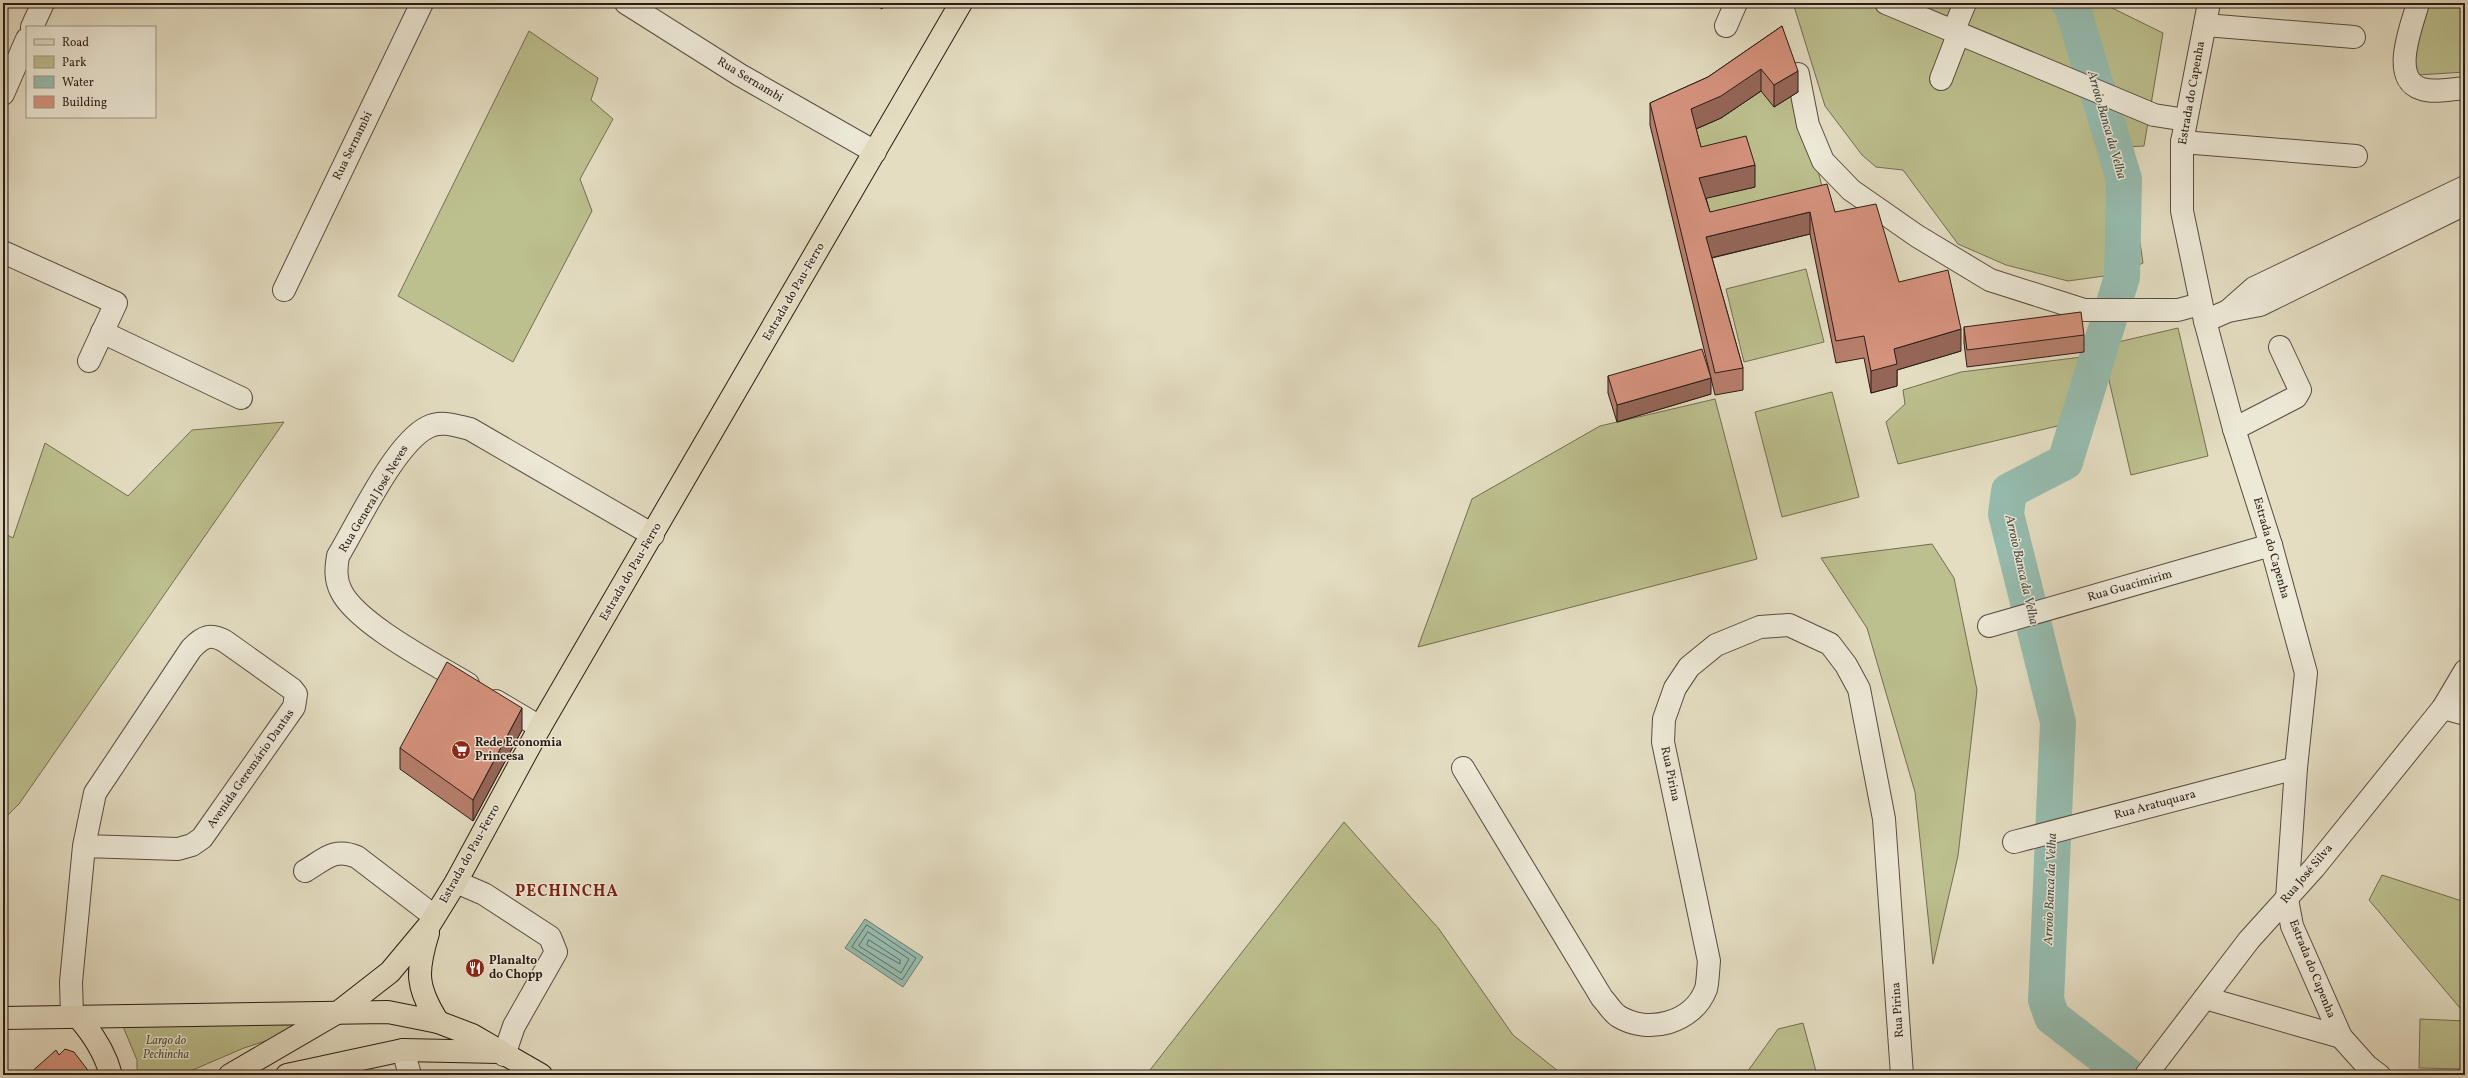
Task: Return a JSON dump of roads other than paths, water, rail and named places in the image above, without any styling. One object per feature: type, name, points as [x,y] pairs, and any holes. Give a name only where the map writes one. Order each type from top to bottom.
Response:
[{"type":"main road","name":"Estrada do Pau-Ferro","points":[[230,1075],[340,1011],[390,972],[432,920],[456,882],[540,727],[961,3]]},
{"type":"main road","points":[[432,920],[419,962],[424,1000],[438,1022]]},
{"type":"main road","points":[[3,1018],[340,1011],[388,1012],[438,1022],[472,1035],[541,1075]]},
{"type":"main road","points":[[75,1016],[96,1040],[106,1059],[111,1075]]},
{"type":"main road","points":[[287,1075],[403,1050],[501,1053]]},
{"type":"street","points":[[32,26],[43,3]]},
{"type":"street","name":"Rua Sernambi","points":[[284,290],[422,3]]},
{"type":"street","name":"Rua Sernambi","points":[[626,3],[740,75],[875,152]]},
{"type":"street","points":[[1726,26],[1736,3]]},
{"type":"street","points":[[1886,3],[1956,34],[2154,115],[2186,120]]},
{"type":"street","points":[[1941,80],[1965,3]]},
{"type":"street","name":"Estrada do Capenha","points":[[2209,3],[2182,142],[2182,211],[2203,312],[2234,429],[2271,545],[2306,673],[2296,768],[2287,899],[2292,926],[2341,1037],[2367,1066],[2379,1075]]},
{"type":"street","points":[[2418,3],[2403,64],[2405,75],[2412,85],[2423,90],[2465,88]]},
{"type":"street","points":[[2204,25],[2354,37]]},
{"type":"street","points":[[3,94],[26,41]]},
{"type":"street","points":[[1798,74],[1808,125],[1823,161],[1851,190],[1917,236],[1990,280],[2084,310],[2228,311],[2252,289],[2392,231],[2465,204]]},
{"type":"street","points":[[2182,142],[2356,156]]},
{"type":"street","points":[[2392,231],[2465,187]]},
{"type":"street","points":[[3,252],[116,303],[89,361]]},
{"type":"street","points":[[102,332],[241,398]]},
{"type":"street","points":[[2234,429],[2296,398],[2300,390],[2280,347]]},
{"type":"street","name":"Rua General José Neves","points":[[540,727],[373,626],[352,608],[340,591],[335,573],[338,556],[393,462],[412,437],[429,426],[446,424],[470,429],[653,535]]},
{"type":"street","name":"Rua Guacimirim","points":[[1989,626],[2271,545]]},
{"type":"street","name":"Rua Pirina","points":[[1463,768],[1602,998],[1618,1016],[1644,1026],[1668,1024],[1692,1010],[1706,989],[1709,961],[1663,742],[1664,719],[1675,688],[1689,666],[1716,645],[1760,627],[1789,625],[1830,644],[1846,665],[1859,689],[1884,819],[1902,1075]]},
{"type":"street","name":"Avenida Geremário Dantas","points":[[75,1016],[71,982],[84,846],[98,786],[198,641],[207,636],[216,636],[292,688],[296,694],[294,707],[202,838],[192,845],[178,849],[84,846]]},
{"type":"street","name":"Rua José Silva","points":[[2149,1071],[2249,940],[2287,899],[2443,708],[2465,671]]},
{"type":"street","points":[[2443,708],[2465,714]]},
{"type":"street","name":"Rua Aratuquara","points":[[2014,842],[2296,768]]},
{"type":"street","points":[[305,871],[337,852],[346,852],[357,857],[432,920]]},
{"type":"street","points":[[456,882],[484,894],[550,938],[556,952],[514,1026],[501,1053]]},
{"type":"street","points":[[2205,998],[2341,1037]]},
{"type":"street","points":[[403,1050],[410,1075]]},
{"type":"water","points":[[865,919],[923,957],[903,987],[845,948]]},
{"type":"waterway","name":"Arroio Banca da Velha","points":[[2069,3],[2072,6],[2124,179],[2122,277],[2065,462],[2009,491],[2006,514],[2058,722],[2046,1000],[2052,1017],[2127,1075]]},
{"type":"place","name":"Rede Economia Princesa","points":[[461,750]]},
{"type":"place","name":"Planalto do Chopp","points":[[475,968]]},
{"type":"district","name":"PECHINCHA","points":[[567,892]]},
{"type":"park label","name":"Largo do Pechincha","points":[[166,1048]]}]
